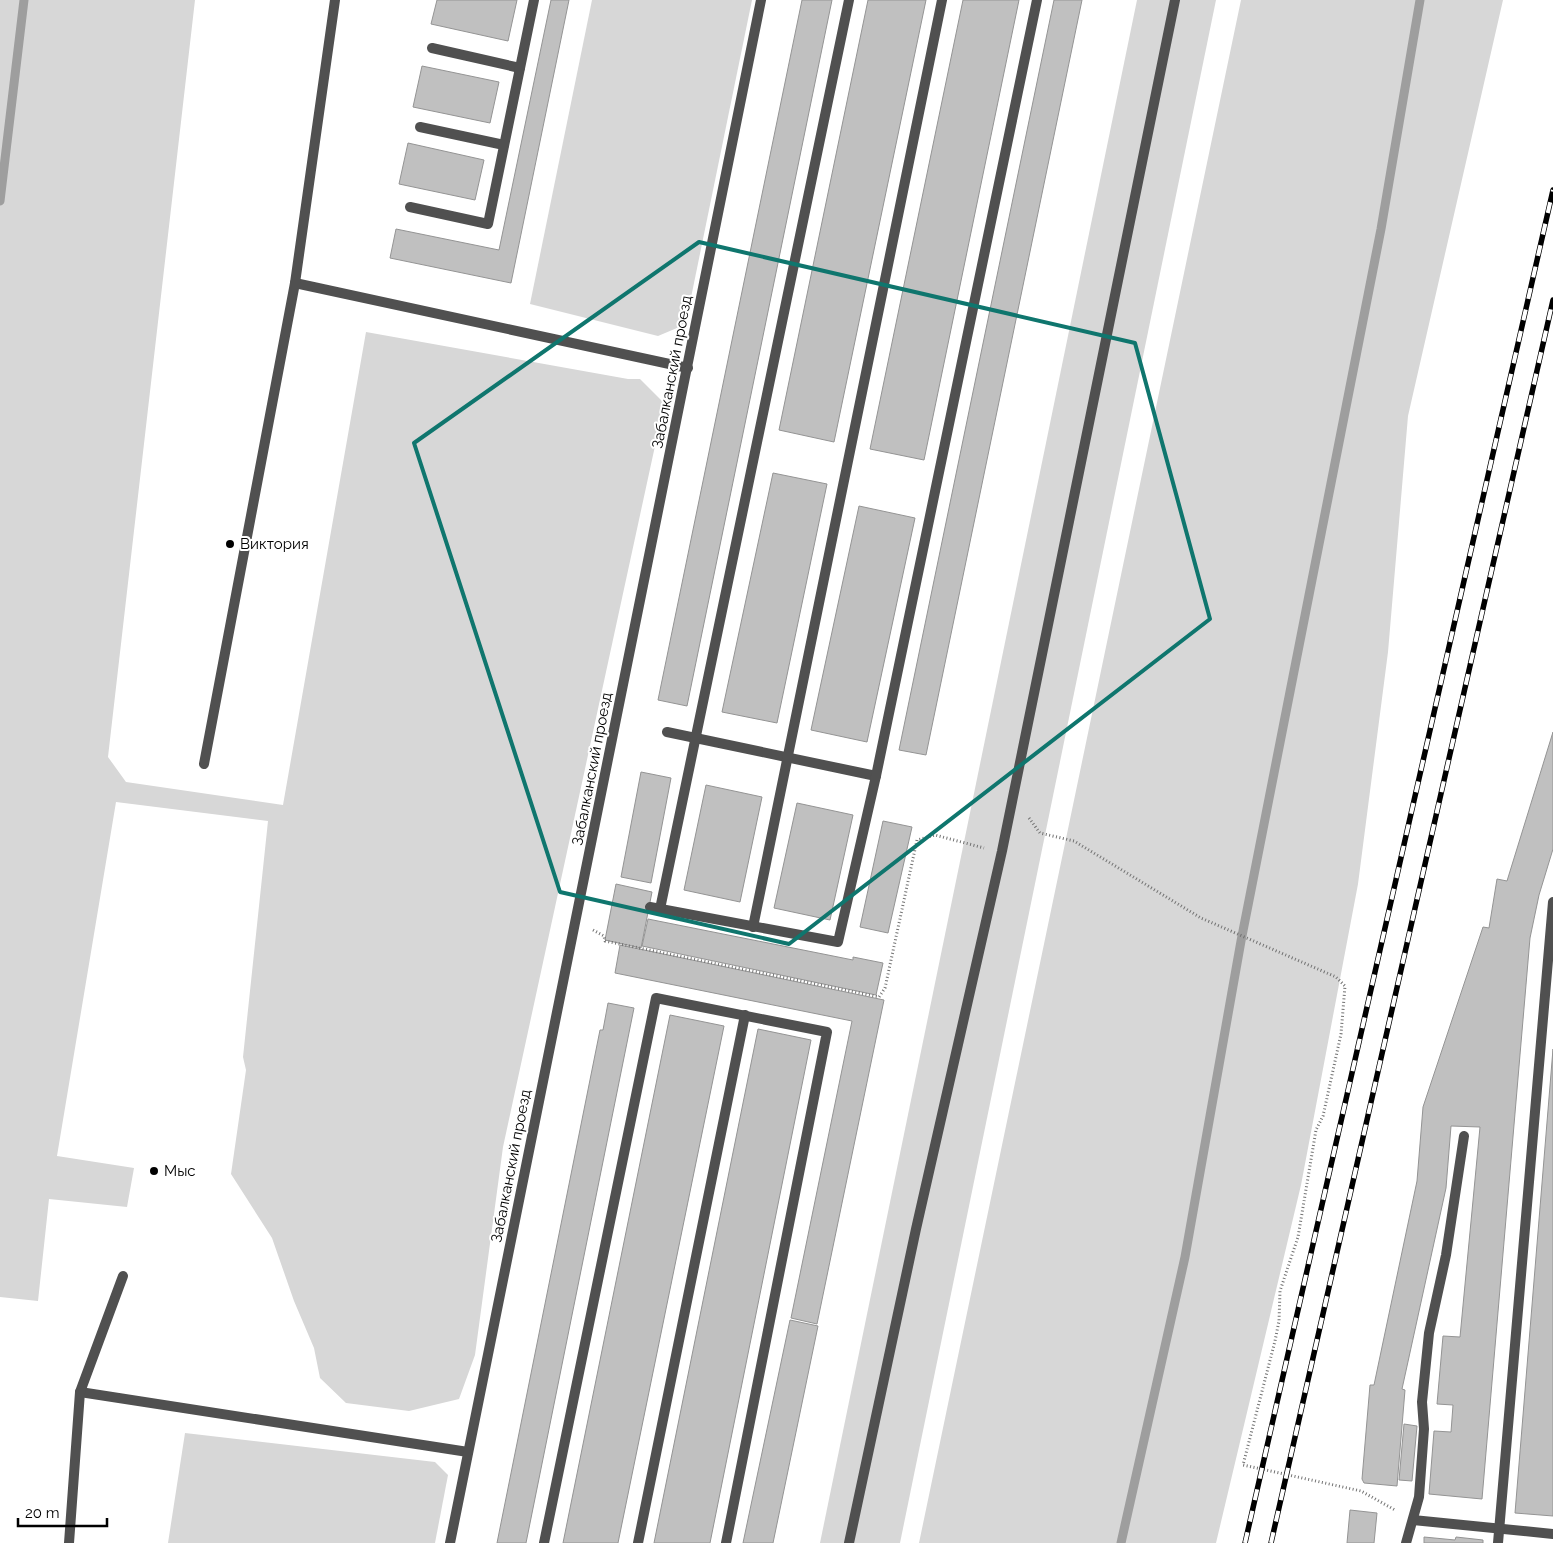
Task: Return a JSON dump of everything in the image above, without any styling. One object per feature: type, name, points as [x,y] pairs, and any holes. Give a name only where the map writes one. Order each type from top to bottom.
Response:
[{"type":"street","points":[[204,764],[295,283],[334,0]]},
{"type":"street","points":[[410,207],[488,224],[534,0]]},
{"type":"street","name":"Забалканский проезд","points":[[450,1543],[761,0]]},
{"type":"street","points":[[849,0],[696,738],[655,908],[838,942],[876,776],[1037,0]]},
{"type":"street","points":[[754,927],[942,0]]},
{"type":"street","points":[[849,1543],[916,1229],[1002,850],[1175,0]]},
{"type":"street","points":[[432,48],[520,68]]},
{"type":"street","points":[[420,127],[504,145]]},
{"type":"street","points":[[295,283],[688,368]]},
{"type":"street","points":[[667,732],[876,776]]},
{"type":"street","points":[[1498,1543],[1553,902]]},
{"type":"street","points":[[544,1543],[656,998],[827,1032],[726,1543]]},
{"type":"street","points":[[638,1543],[745,1016]]},
{"type":"street","points":[[1406,1543],[1420,1487],[1424,1429],[1422,1402],[1429,1333],[1446,1255],[1464,1136]]},
{"type":"street","points":[[69,1543],[80,1392],[123,1276]]},
{"type":"street","points":[[80,1392],[468,1452]]},
{"type":"street","points":[[1413,1520],[1553,1534]]},
{"type":"path","points":[[1040,833],[1074,841],[1201,918],[1336,977],[1345,986],[1341,1034],[1322,1116],[1316,1130],[1298,1237],[1280,1291],[1279,1322],[1275,1341],[1263,1381],[1243,1465],[1361,1491],[1413,1520]]},
{"type":"path","points":[[604,941],[879,996],[885,988],[917,840],[935,835],[975,848],[1002,850]]},
{"type":"highlighted area","points":[[699,242],[1135,343],[1210,619],[789,944],[560,892],[414,443]]},
{"type":"shaded area","points":[[0,0],[195,0],[108,757],[126,782],[283,805],[366,332],[628,379],[640,379],[662,401],[655,446],[503,1147],[475,1355],[459,1399],[409,1411],[346,1403],[320,1378],[314,1348],[294,1301],[272,1238],[231,1174],[246,1070],[243,1057],[268,821],[116,802],[57,1156],[134,1168],[127,1207],[49,1199],[38,1301],[0,1297]]},
{"type":"shaded area","points":[[592,0],[752,0],[686,322],[658,336],[530,304]]},
{"type":"shaded area","points":[[1137,0],[1216,0],[900,1543],[820,1543]]},
{"type":"shaded area","points":[[1241,0],[1503,0],[1408,416],[1388,652],[1358,884],[1301,1185],[1216,1543],[919,1543]]},
{"type":"shaded area","points":[[185,1433],[435,1462],[448,1475],[435,1543],[168,1543]]},
{"type":"building","points":[[437,0],[517,0],[508,41],[431,24]]},
{"type":"building","points":[[551,0],[569,0],[511,283],[390,258],[396,229],[499,250]]},
{"type":"building","points":[[802,0],[832,0],[687,706],[658,700]]},
{"type":"building","points":[[868,0],[926,0],[834,442],[779,430]]},
{"type":"building","points":[[963,0],[1019,0],[924,460],[870,449]]},
{"type":"building","points":[[1054,0],[1082,0],[926,755],[899,750]]},
{"type":"building","points":[[422,66],[499,82],[490,123],[413,107]]},
{"type":"building","points":[[408,143],[484,160],[475,200],[399,184]]},
{"type":"building","points":[[773,473],[827,484],[777,723],[722,712]]},
{"type":"building","points":[[859,506],[915,518],[867,742],[811,730]]},
{"type":"building","points":[[1553,732],[1553,849],[1539,895],[1530,938],[1482,1499],[1429,1494],[1434,1431],[1451,1432],[1453,1405],[1437,1404],[1443,1336],[1460,1337],[1480,1127],[1451,1126],[1446,1188],[1402,1389],[1405,1390],[1397,1486],[1364,1483],[1362,1479],[1370,1385],[1374,1385],[1417,1181],[1423,1107],[1483,927],[1489,928],[1497,879],[1507,881]]},
{"type":"building","points":[[641,772],[671,778],[651,883],[621,877]]},
{"type":"building","points":[[706,785],[762,797],[740,902],[684,890]]},
{"type":"building","points":[[797,803],[853,815],[830,920],[774,908]]},
{"type":"building","points":[[883,821],[912,827],[888,933],[860,927]]},
{"type":"building","points":[[616,884],[652,892],[641,948],[605,940]]},
{"type":"building","points":[[648,919],[853,960],[853,957],[883,963],[876,995],[642,946]]},
{"type":"building","points":[[620,945],[884,1000],[817,1324],[791,1318],[852,1021],[615,973]]},
{"type":"building","points":[[608,1003],[634,1008],[526,1543],[497,1543],[600,1030],[603,1030]]},
{"type":"building","points":[[670,1015],[724,1026],[618,1543],[563,1543]]},
{"type":"building","points":[[758,1029],[811,1040],[710,1543],[654,1543]]},
{"type":"building","points":[[1553,1049],[1553,1516],[1515,1513]]},
{"type":"building","points":[[790,1320],[818,1326],[773,1543],[743,1543]]},
{"type":"building","points":[[1404,1424],[1417,1426],[1412,1481],[1399,1480]]},
{"type":"building","points":[[1350,1510],[1377,1513],[1374,1543],[1347,1543]]},
{"type":"building","points":[[1424,1537],[1455,1540],[1456,1537],[1483,1540],[1483,1543],[1424,1543]]},
{"type":"waterway","points":[[0,201],[24,0]]},
{"type":"waterway","points":[[1121,1543],[1185,1257],[1241,941],[1381,229],[1420,0]]},
{"type":"railway","points":[[1245,1543],[1553,190]]},
{"type":"railway","points":[[1271,1543],[1553,300]]},
{"type":"place","name":"Виктория","points":[[230,544]]},
{"type":"place","name":"Мыс","points":[[154,1171]]}]
